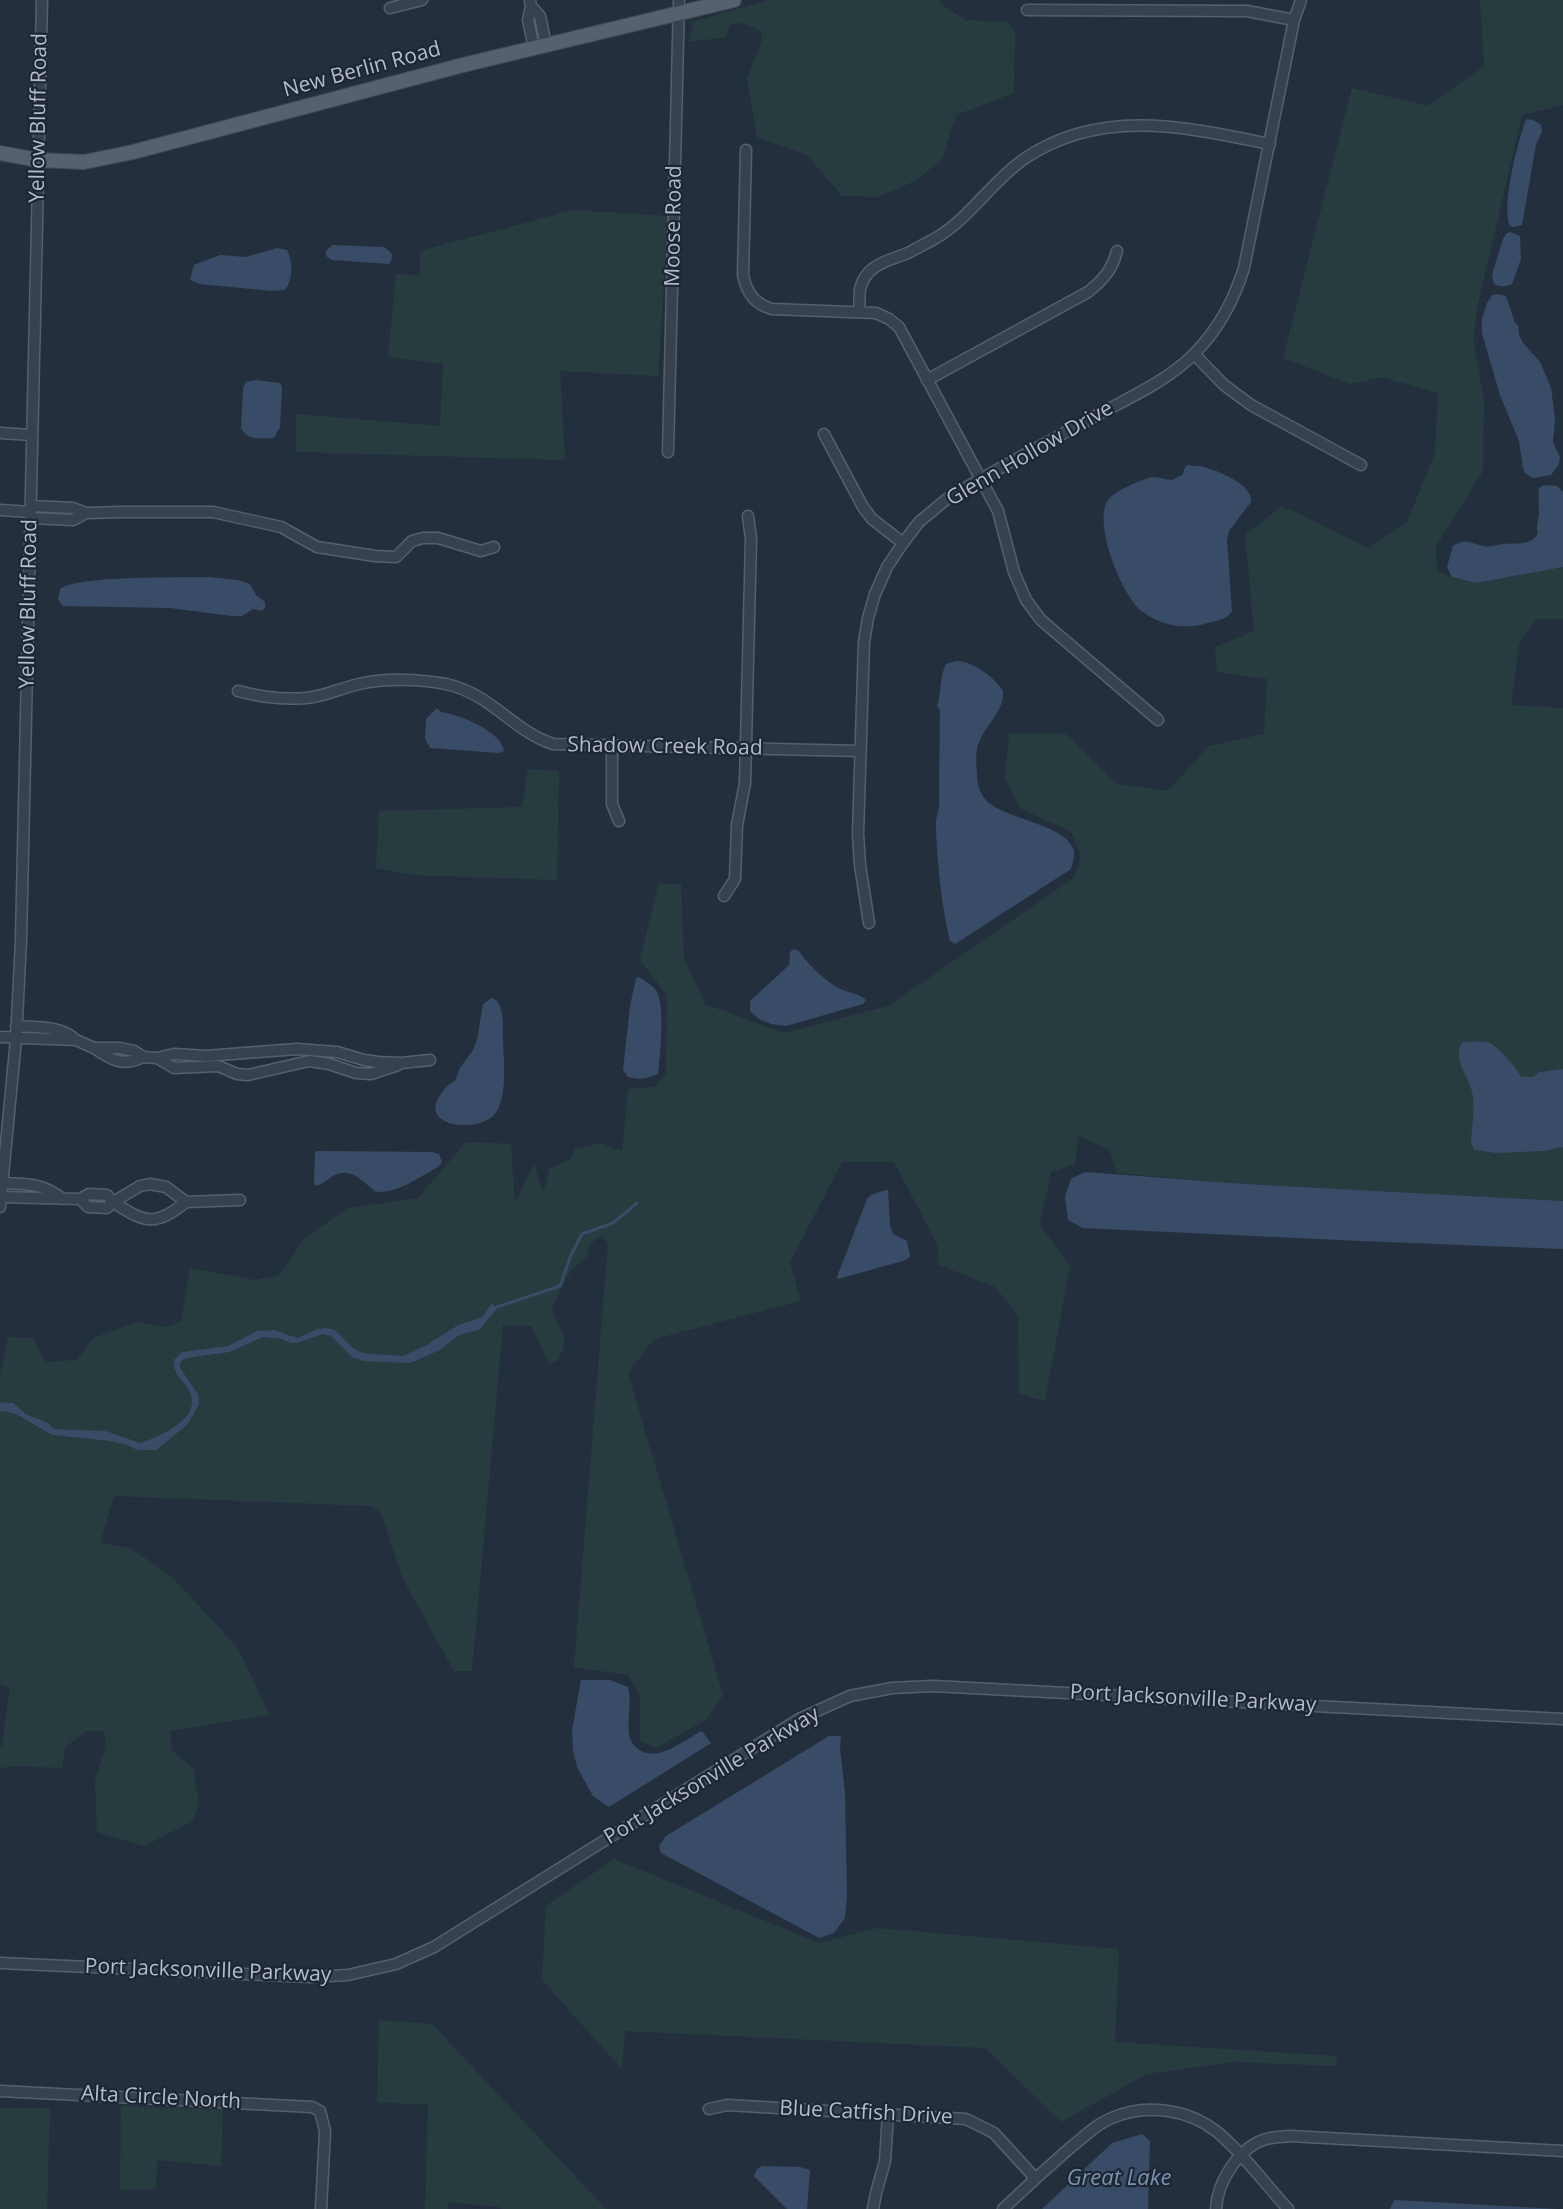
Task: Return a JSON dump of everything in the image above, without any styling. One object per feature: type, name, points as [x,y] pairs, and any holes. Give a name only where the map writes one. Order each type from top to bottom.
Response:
[{"type":"main road","name":"New Berlin Road","points":[[0,153],[38,160],[84,162],[133,152],[540,46],[679,7],[734,0]]},
{"type":"street","name":"Yellow Bluff Road","points":[[0,1202],[16,1026],[24,851],[42,0]]},
{"type":"street","points":[[390,8],[422,0]]},
{"type":"street","name":"Glenn Hollow Drive","points":[[1293,0],[1294,20]]},
{"type":"street","name":"Glenn Hollow Drive","points":[[869,923],[860,865],[858,834],[864,642],[875,594],[903,543],[919,522],[948,498],[1158,382],[1194,354],[1225,314],[1239,284],[1294,20],[1301,0]]},
{"type":"street","points":[[530,3],[528,20],[540,46]]},
{"type":"street","name":"Moose Road","points":[[668,452],[679,7]]},
{"type":"street","points":[[1027,10],[1247,11],[1294,20]]},
{"type":"street","points":[[859,312],[860,289],[865,277],[875,266],[937,238],[955,225],[1004,175],[1024,159],[1072,135],[1121,126],[1167,125],[1270,144]]},
{"type":"street","points":[[746,150],[743,276],[752,298],[762,306],[772,309],[876,313],[888,318],[898,327],[998,511],[1014,572],[1026,600],[1041,620],[1158,720]]},
{"type":"street","points":[[927,380],[1088,292],[1103,280],[1113,267],[1117,251]]},
{"type":"street","points":[[1194,354],[1224,385],[1251,405],[1361,465]]},
{"type":"street","points":[[0,433],[32,435]]},
{"type":"street","points":[[824,434],[863,507],[872,519],[903,543]]},
{"type":"street","points":[[0,510],[30,512],[73,507],[86,513],[213,512],[280,527],[317,547],[375,556],[396,556],[412,542],[423,538],[438,538],[481,551],[494,547]]},
{"type":"street","points":[[724,896],[735,879],[737,825],[745,783],[751,539],[748,516]]},
{"type":"street","name":"Shadow Creek Road","points":[[238,691],[267,698],[308,698],[358,684],[378,681],[427,682],[447,684],[476,694],[544,741],[562,745],[860,751]]},
{"type":"street","points":[[612,746],[612,804],[619,820]]},
{"type":"street","points":[[16,1026],[60,1029],[94,1048],[120,1048],[134,1051],[143,1057],[157,1058],[174,1054],[206,1056],[297,1049],[337,1052],[364,1060],[401,1063],[430,1060]]},
{"type":"street","points":[[0,1037],[15,1040],[76,1040]]},
{"type":"street","points":[[157,1058],[174,1068],[218,1066],[237,1074],[248,1075],[309,1061],[329,1064],[356,1073],[371,1074],[401,1063]]},
{"type":"street","points":[[2,1183],[38,1185],[50,1189],[63,1199]]},
{"type":"street","points":[[112,1202],[140,1186],[150,1184],[166,1187],[186,1202]]},
{"type":"street","points":[[37,1199],[38,1185]]},
{"type":"street","points":[[0,1202],[37,1199],[80,1200],[89,1194],[107,1196],[131,1214],[151,1220],[161,1219],[186,1202],[240,1200]]},
{"type":"street","name":"Port Jacksonville Parkway","points":[[0,1963],[310,1977],[348,1975],[396,1964],[434,1947],[799,1719],[850,1696],[892,1688],[933,1686],[1563,1719]]},
{"type":"street","name":"Alta Circle North","points":[[0,2091],[312,2107],[320,2111],[325,2131],[321,2209]]},
{"type":"street","name":"Blue Catfish Drive","points":[[709,2109],[727,2105],[953,2117],[976,2123],[994,2133],[1035,2178]]},
{"type":"street","points":[[1003,2209],[1035,2178],[1093,2129],[1111,2118],[1145,2109],[1183,2114],[1217,2132],[1288,2209]]},
{"type":"street","points":[[873,2209],[885,2161],[888,2114]]},
{"type":"street","points":[[1216,2209],[1224,2177],[1251,2147],[1266,2139],[1290,2136],[1563,2151]]},
{"type":"green space","points":[[768,0],[940,0],[940,3],[965,20],[1007,22],[1015,31],[1014,93],[956,115],[942,159],[917,180],[878,197],[842,196],[807,155],[757,137],[747,79],[762,39],[761,31],[742,23],[730,24],[726,37],[689,42],[693,22]]},
{"type":"green space","points":[[1480,0],[1563,0],[1563,105],[1522,115],[1477,308],[1473,338],[1484,401],[1483,471],[1436,546],[1437,571],[1476,583],[1563,567],[1563,619],[1537,619],[1519,643],[1511,705],[1563,708],[1563,1201],[1246,1184],[1116,1173],[1110,1150],[1078,1136],[1075,1164],[1051,1172],[1040,1225],[1070,1266],[1045,1401],[1019,1394],[1018,1316],[995,1287],[939,1265],[937,1244],[894,1162],[842,1162],[790,1262],[801,1301],[654,1339],[628,1373],[723,1695],[707,1719],[656,1748],[640,1741],[640,1696],[628,1675],[574,1667],[608,1243],[601,1236],[590,1244],[587,1257],[571,1270],[552,1307],[564,1338],[558,1360],[549,1364],[531,1326],[503,1325],[472,1671],[454,1671],[402,1577],[381,1513],[371,1506],[114,1496],[100,1543],[130,1548],[171,1576],[237,1647],[270,1715],[170,1731],[172,1750],[193,1769],[199,1802],[193,1821],[144,1846],[97,1832],[95,1780],[106,1746],[104,1731],[87,1731],[65,1747],[62,1768],[16,1766],[0,1768],[0,1747],[10,1687],[0,1684],[0,1412],[16,1414],[52,1435],[110,1441],[137,1450],[188,1425],[198,1394],[179,1368],[180,1362],[187,1358],[230,1352],[263,1337],[297,1343],[323,1334],[331,1336],[352,1357],[410,1363],[440,1350],[459,1335],[479,1330],[492,1303],[482,1317],[458,1325],[404,1356],[363,1353],[354,1349],[335,1330],[317,1329],[298,1338],[286,1333],[257,1331],[228,1346],[182,1352],[174,1370],[190,1394],[192,1403],[189,1412],[176,1426],[141,1443],[109,1434],[54,1429],[48,1423],[26,1414],[13,1403],[0,1402],[0,1378],[8,1337],[33,1338],[46,1362],[77,1360],[93,1338],[138,1322],[165,1327],[181,1322],[190,1268],[255,1280],[279,1275],[305,1238],[348,1208],[418,1198],[466,1142],[511,1144],[515,1203],[534,1164],[543,1193],[550,1168],[571,1159],[574,1149],[600,1143],[622,1151],[628,1089],[655,1087],[666,1073],[667,995],[640,960],[659,883],[681,884],[684,958],[705,1004],[784,1033],[888,1006],[1075,877],[1081,856],[1071,832],[1020,808],[1005,778],[1009,734],[1065,733],[1117,784],[1168,791],[1209,746],[1264,734],[1267,679],[1217,672],[1215,647],[1254,631],[1245,535],[1282,506],[1368,548],[1407,522],[1435,453],[1438,393],[1382,377],[1350,384],[1283,358],[1352,88],[1428,106],[1484,66]]},
{"type":"green space","points":[[573,210],[668,216],[658,376],[560,371],[565,460],[296,452],[296,414],[440,426],[443,364],[388,357],[396,274],[420,276],[420,251]]},
{"type":"green space","points":[[528,769],[559,771],[557,880],[413,875],[376,868],[379,811],[522,807]]},
{"type":"green space","points":[[614,1859],[819,1943],[877,1928],[1119,1949],[1115,2042],[1337,2056],[1336,2066],[1233,2062],[1147,2074],[1061,2122],[985,2048],[625,2031],[622,2069],[542,1980],[546,1906]]},
{"type":"green space","points":[[379,2020],[432,2024],[606,2209],[502,2209],[449,2202],[448,2209],[425,2209],[428,2105],[377,2102]]},
{"type":"green space","points":[[121,2106],[223,2110],[221,2166],[157,2160],[156,2189],[120,2190]]},
{"type":"green space","points":[[0,2108],[50,2108],[47,2209],[0,2209]]},
{"type":"water","points":[[1526,119],[1541,125],[1542,132],[1536,144],[1522,225],[1514,227],[1510,226],[1508,216],[1509,189]]},
{"type":"water","points":[[1510,232],[1520,236],[1521,259],[1512,284],[1498,286],[1494,284],[1492,275],[1503,239]]},
{"type":"water","points":[[332,245],[383,247],[389,250],[392,259],[389,264],[332,260],[326,256],[326,251]]},
{"type":"water","points":[[277,248],[287,250],[290,259],[291,276],[285,290],[272,291],[200,284],[190,280],[194,265],[220,255],[246,257]]},
{"type":"water","points":[[1492,295],[1506,296],[1515,323],[1518,325],[1519,335],[1540,362],[1551,388],[1555,419],[1553,442],[1560,457],[1559,464],[1551,475],[1533,478],[1525,473],[1519,441],[1500,395],[1482,333],[1482,319],[1487,303]]},
{"type":"water","points":[[255,380],[280,383],[282,387],[280,427],[274,438],[251,437],[241,428],[243,388],[246,382]]},
{"type":"water","points":[[1186,466],[1201,466],[1233,479],[1247,490],[1251,502],[1229,531],[1227,540],[1232,611],[1218,620],[1199,625],[1182,626],[1150,617],[1135,604],[1126,591],[1111,558],[1106,540],[1104,509],[1109,499],[1117,492],[1149,478],[1172,480],[1182,475]]},
{"type":"water","points":[[1544,485],[1557,486],[1563,492],[1563,567],[1476,583],[1452,577],[1447,567],[1453,546],[1458,543],[1469,542],[1489,547],[1523,543],[1535,537],[1538,533],[1539,488]]},
{"type":"water","points":[[209,577],[238,580],[250,584],[256,595],[265,602],[265,608],[262,611],[253,609],[242,616],[232,616],[170,608],[63,606],[58,599],[60,589],[87,581]]},
{"type":"water","points":[[956,661],[983,671],[1003,691],[1001,704],[977,748],[977,780],[982,795],[997,808],[1061,835],[1069,842],[1074,851],[1074,858],[1071,869],[955,944],[950,941],[945,914],[936,824],[939,800],[940,710],[937,706],[942,674],[946,664]]},
{"type":"water","points":[[437,708],[441,712],[458,716],[487,730],[501,744],[504,751],[499,753],[430,748],[425,738],[426,719]]},
{"type":"water","points":[[794,949],[799,951],[813,968],[832,984],[866,1000],[863,1004],[786,1026],[771,1024],[759,1019],[750,1011],[750,1001],[789,965],[790,952]]},
{"type":"water","points":[[639,977],[655,989],[661,1017],[658,1074],[640,1079],[628,1077],[623,1070],[630,1006],[636,978]]},
{"type":"water","points":[[492,998],[499,1004],[503,1020],[504,1082],[498,1109],[491,1118],[480,1123],[468,1125],[444,1121],[437,1114],[435,1106],[444,1090],[455,1081],[460,1068],[473,1050],[483,1004]]},
{"type":"water","points":[[1462,1042],[1491,1044],[1506,1057],[1521,1077],[1534,1077],[1539,1072],[1563,1069],[1563,1147],[1542,1151],[1497,1153],[1474,1150],[1471,1142],[1473,1101],[1471,1088],[1461,1066],[1459,1054]]},
{"type":"water","points":[[317,1151],[432,1152],[439,1154],[442,1162],[438,1167],[408,1184],[393,1190],[376,1192],[361,1179],[345,1173],[339,1173],[316,1186],[314,1183],[315,1153]]},
{"type":"water","points":[[1085,1172],[1246,1184],[1563,1201],[1563,1249],[1083,1228],[1068,1220],[1065,1197],[1071,1179]]},
{"type":"water","points":[[888,1190],[890,1226],[893,1234],[907,1241],[910,1256],[906,1260],[838,1279],[867,1199],[871,1195]]},
{"type":"water","points":[[492,1303],[496,1310],[479,1330],[459,1335],[440,1350],[410,1363],[363,1361],[352,1357],[331,1336],[323,1334],[297,1343],[263,1337],[230,1352],[187,1358],[180,1362],[180,1368],[198,1394],[199,1404],[188,1424],[156,1450],[137,1450],[110,1441],[52,1435],[16,1414],[0,1412],[0,1402],[13,1403],[26,1414],[48,1423],[54,1429],[105,1431],[141,1443],[176,1426],[190,1411],[192,1403],[190,1393],[174,1366],[174,1360],[182,1352],[228,1346],[257,1331],[274,1330],[298,1338],[317,1329],[327,1328],[335,1330],[354,1349],[363,1353],[403,1356],[425,1346],[458,1325],[482,1317]]},
{"type":"water","points":[[581,1680],[610,1680],[628,1687],[629,1736],[638,1749],[646,1753],[654,1754],[671,1749],[702,1731],[711,1743],[609,1807],[593,1796],[577,1767],[573,1750],[572,1730]]},
{"type":"water","points":[[829,1736],[841,1736],[840,1748],[845,1793],[847,1895],[845,1918],[834,1933],[819,1938],[661,1853],[659,1846],[666,1836]]},
{"type":"water","name":"Great Lake","points":[[1142,2134],[1150,2141],[1148,2209],[1042,2209],[1112,2143]]},
{"type":"water","points":[[762,2166],[800,2167],[810,2170],[807,2209],[787,2209],[754,2176],[757,2169]]},
{"type":"water","points":[[1394,2200],[1558,2209],[1390,2209]]},
{"type":"waterway","points":[[494,1308],[560,1286],[571,1255],[582,1234],[613,1223],[637,1203]]}]
